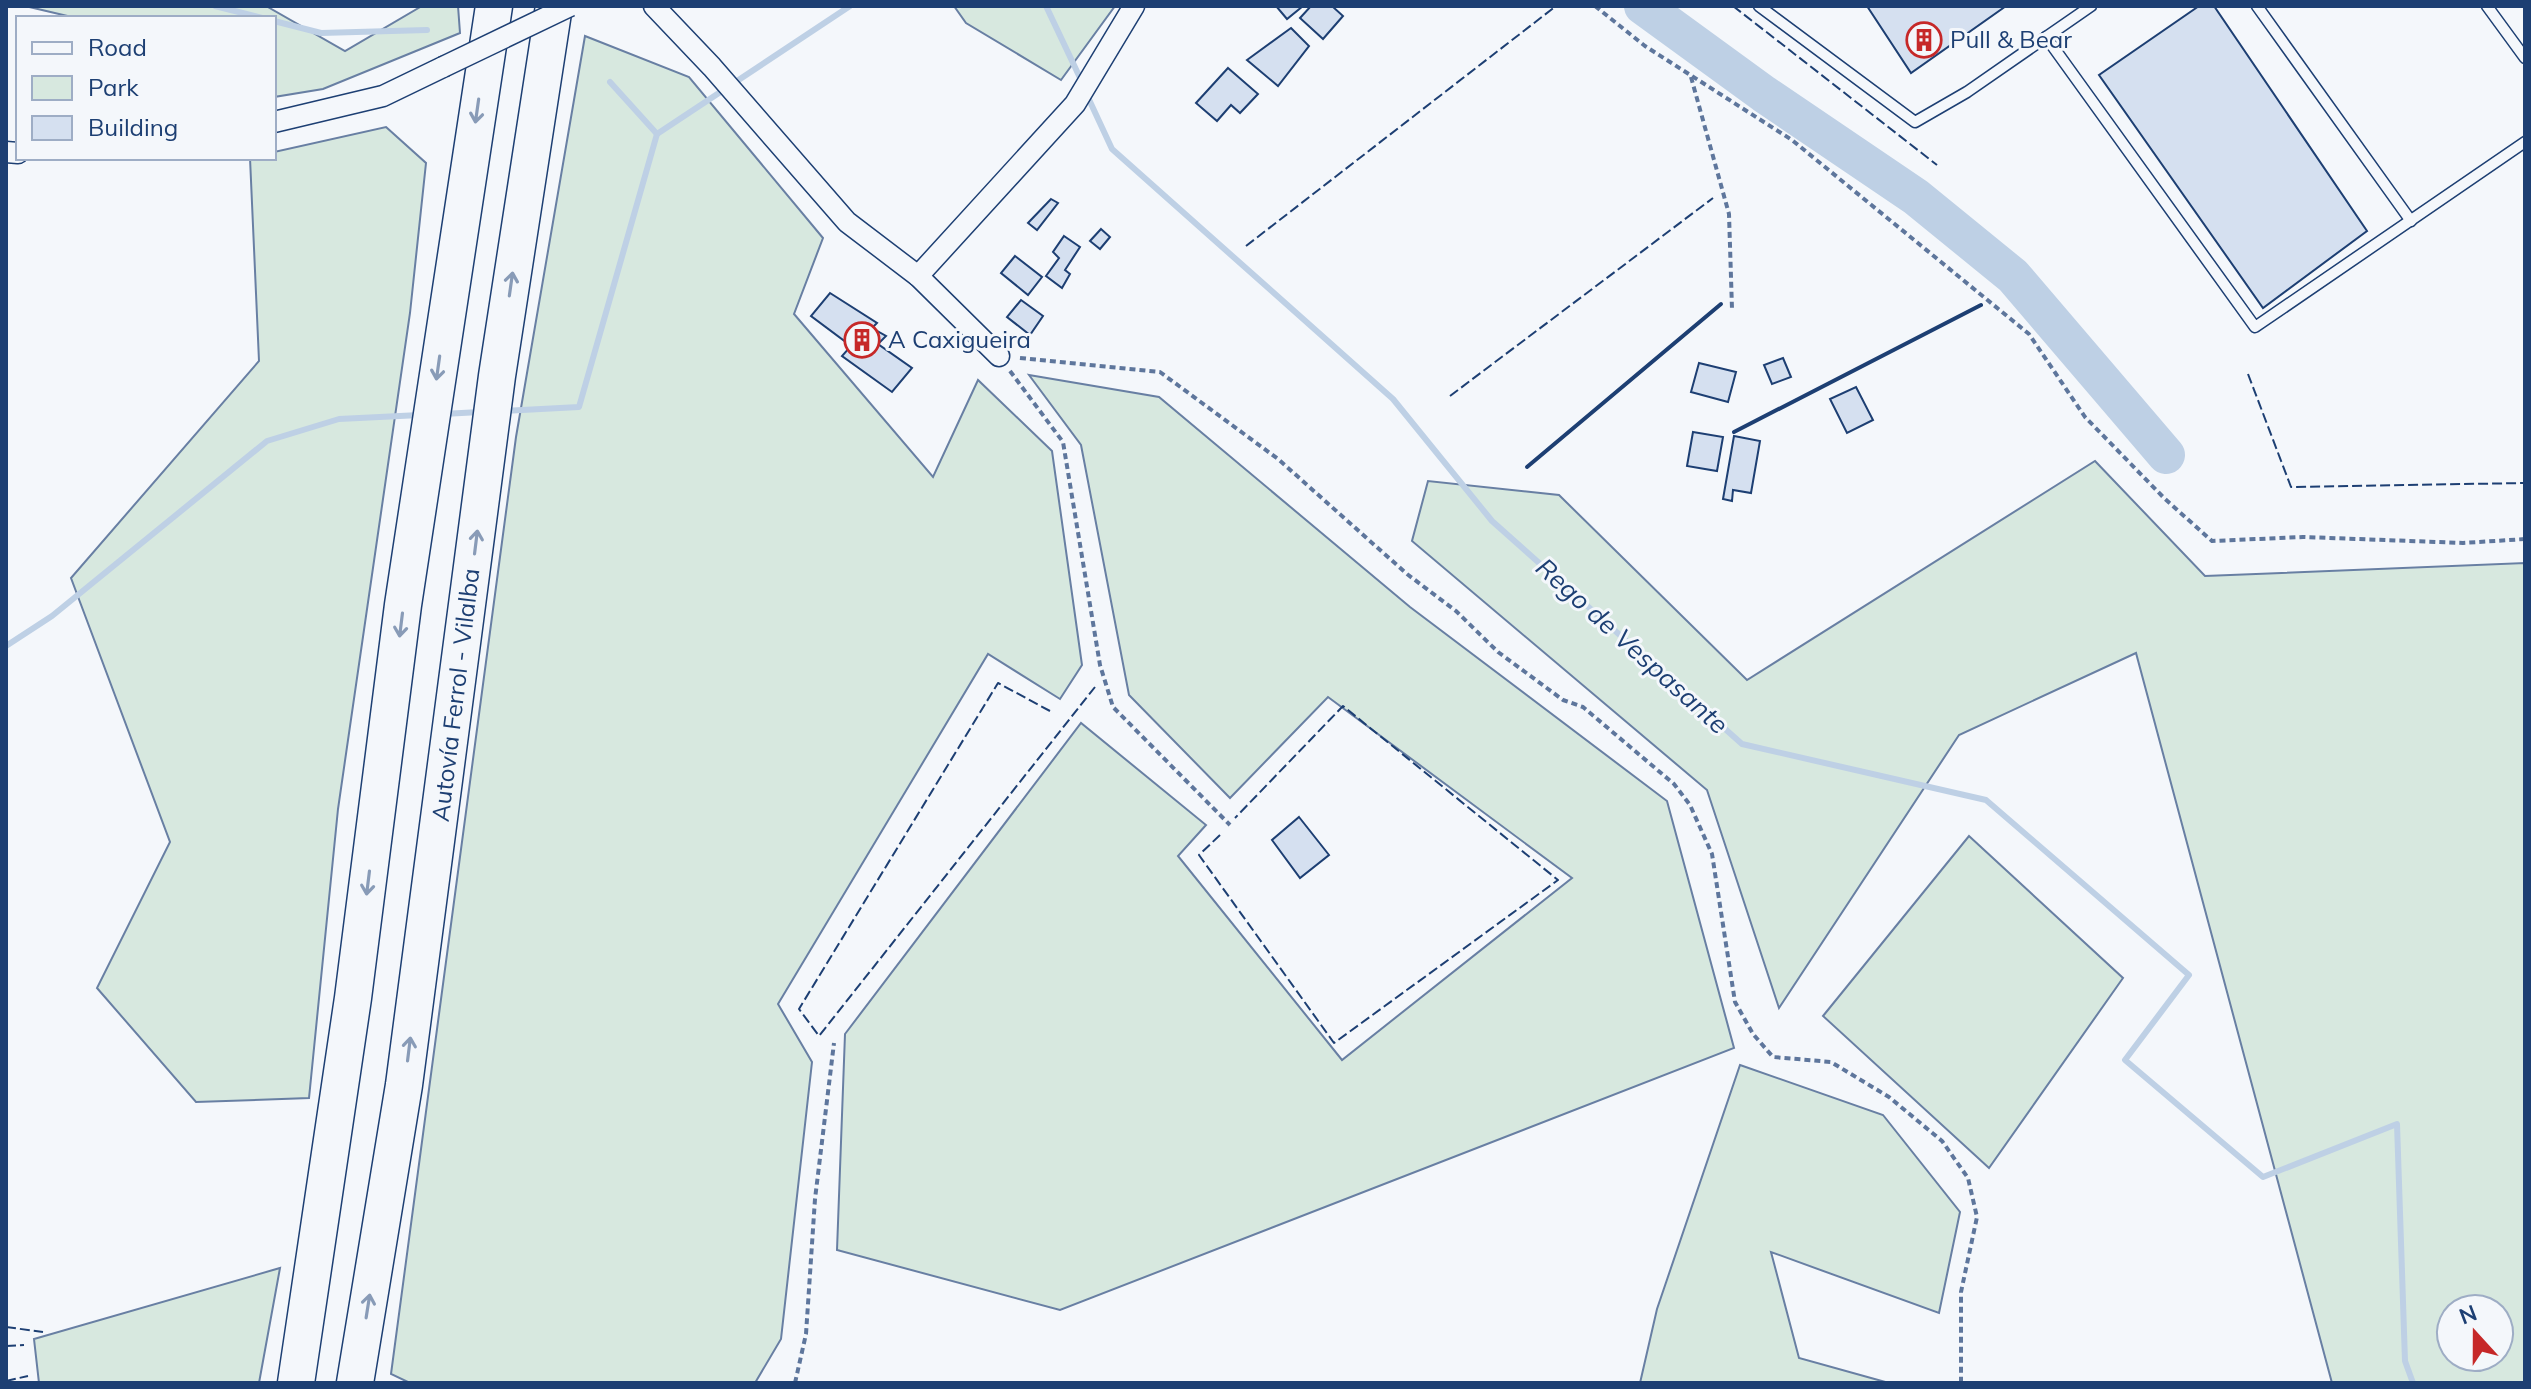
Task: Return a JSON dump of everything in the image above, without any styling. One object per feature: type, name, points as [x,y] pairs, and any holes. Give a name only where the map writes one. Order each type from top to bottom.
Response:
[{"type":"highway","points":[[296,1383],[353,998],[405,589],[494,6]]},
{"type":"highway","name":"Autovía Ferrol - Vilalba","points":[[355,1383],[404,1085],[497,376],[554,6]]},
{"type":"street","points":[[276,122],[383,96],[570,6]]},
{"type":"street","points":[[654,6],[712,67],[847,222],[918,276],[999,356]]},
{"type":"street","points":[[918,276],[1075,104],[1134,6]]},
{"type":"lane","points":[[1759,6],[1915,122],[1967,92],[2091,6]]},
{"type":"lane","points":[[2257,6],[2411,221]]},
{"type":"lane","points":[[2487,6],[2525,58]]},
{"type":"lane","points":[[2046,37],[2255,327],[2525,142]]},
{"type":"path","points":[[1595,6],[1645,46],[1792,140],[2029,334],[2085,417],[2165,499],[2212,541],[2303,537],[2463,543],[2525,539]]},
{"type":"path","points":[[1690,75],[1729,214],[1732,309]]},
{"type":"path","points":[[999,356],[1063,442],[1100,665],[1113,707],[1230,825]]},
{"type":"path","points":[[999,356],[1160,372],[1278,459],[1407,574],[1456,611],[1498,652],[1563,700],[1583,707],[1674,784],[1690,805],[1712,854],[1735,1002],[1753,1034],[1773,1057],[1831,1062],[1889,1097],[1942,1141],[1968,1178],[1977,1217],[1961,1292],[1961,1383]]},
{"type":"path","points":[[795,1383],[806,1334],[815,1199],[834,1043]]},
{"type":"green space","points":[[25,6],[266,6],[345,51],[422,6],[458,6],[460,33],[323,89],[276,97],[276,16],[68,16]]},
{"type":"green space","points":[[954,6],[1115,6],[1061,80],[966,23]]},
{"type":"green space","points":[[585,36],[689,77],[823,238],[794,314],[933,477],[978,380],[1052,451],[1082,665],[1060,699],[988,654],[778,1004],[812,1062],[781,1339],[755,1383],[410,1383],[391,1374],[516,437]]},
{"type":"green space","points":[[386,127],[426,163],[410,313],[338,809],[309,1098],[196,1102],[97,988],[170,842],[71,578],[259,361],[250,160],[276,160],[276,152]]},
{"type":"green space","points":[[1029,375],[1159,397],[1410,607],[1667,801],[1734,1048],[1060,1310],[837,1250],[845,1034],[1081,723],[1206,825],[1178,856],[1342,1060],[1572,878],[1328,697],[1230,798],[1129,695],[1081,445]]},
{"type":"green space","points":[[2095,461],[2205,576],[2525,563],[2525,1383],[2332,1383],[2136,653],[1959,735],[1779,1008],[1707,790],[1412,541],[1428,481],[1559,495],[1747,680]]},
{"type":"green space","points":[[1969,836],[2123,978],[1989,1168],[1823,1016]]},
{"type":"green space","points":[[1740,1065],[1883,1115],[1960,1212],[1939,1313],[1771,1252],[1799,1358],[1889,1383],[1640,1383],[1657,1309]]},
{"type":"green space","points":[[280,1268],[259,1383],[39,1383],[34,1339]]},
{"type":"building","points":[[1276,6],[1303,6],[1287,19]]},
{"type":"building","points":[[1311,6],[1332,6],[1343,16],[1323,39],[1300,18]]},
{"type":"building","name":"Pull & Bear","points":[[1867,6],[2006,6],[1911,73]]},
{"type":"building","points":[[2199,6],[2214,6],[2367,231],[2263,308],[2099,75]]},
{"type":"building","points":[[1291,28],[1309,46],[1278,86],[1247,60]]},
{"type":"building","points":[[1228,68],[1258,94],[1240,113],[1231,105],[1217,121],[1196,103]]},
{"type":"building","points":[[1051,199],[1058,203],[1037,230],[1028,223]]},
{"type":"building","points":[[1101,229],[1110,237],[1100,249],[1090,241]]},
{"type":"building","points":[[1064,236],[1080,247],[1065,270],[1070,274],[1062,288],[1046,276],[1059,258],[1053,252]]},
{"type":"building","points":[[1015,256],[1042,277],[1028,295],[1001,273]]},
{"type":"building","name":"A Caxigueira","points":[[830,293],[877,323],[872,328],[886,336],[878,344],[912,368],[892,392],[842,356],[851,346],[811,316]]},
{"type":"building","points":[[1021,300],[1043,316],[1030,335],[1007,317]]},
{"type":"building","points":[[1783,358],[1791,377],[1772,384],[1764,365]]},
{"type":"building","points":[[1699,363],[1736,372],[1728,402],[1691,392]]},
{"type":"building","points":[[1856,387],[1873,420],[1847,433],[1830,399]]},
{"type":"building","points":[[1693,432],[1723,437],[1717,471],[1687,466]]},
{"type":"building","points":[[1734,436],[1760,441],[1751,493],[1733,490],[1732,501],[1723,499]]},
{"type":"building","points":[[1299,817],[1329,855],[1300,878],[1272,840]]},
{"type":"waterway","name":"Rego de Vespasante","points":[[215,6],[254,16]]},
{"type":"waterway","name":"Rego de Vespasante","points":[[610,82],[657,134],[850,6]]},
{"type":"waterway","name":"Rego de Vespasante","points":[[1046,6],[1082,82]]},
{"type":"waterway","points":[[1643,6],[1764,94],[1916,197],[2013,276],[2166,455]]},
{"type":"waterway","name":"Rego de Vespasante","points":[[276,22],[321,33],[427,30]]},
{"type":"waterway","name":"Rego de Vespasante","points":[[1086,93],[1112,149],[1393,399],[1492,521],[1742,744],[1986,800],[2189,975],[2125,1060],[2263,1177],[2397,1124],[2405,1361],[2413,1383]]},
{"type":"waterway","points":[[503,411],[579,407],[657,134]]},
{"type":"waterway","points":[[443,414],[480,412]]},
{"type":"waterway","points":[[6,646],[52,616],[267,441],[339,419],[420,415]]},
{"type":"fence","points":[[1246,246],[1556,6]]},
{"type":"fence","points":[[1733,6],[1937,165]]},
{"type":"fence","points":[[1450,396],[1713,198]]},
{"type":"fence","points":[[2248,374],[2291,487],[2525,483]]},
{"type":"fence","points":[[1050,711],[998,683],[799,1009],[819,1036],[1095,687]]},
{"type":"fence","points":[[1220,835],[1199,855],[1334,1043],[1558,880],[1343,706],[1235,818]]},
{"type":"fence","points":[[6,1327],[43,1332]]},
{"type":"fence","points":[[6,1346],[24,1345]]},
{"type":"fence","points":[[6,1381],[28,1376]]},
{"type":"wall","points":[[1527,467],[1721,304]]},
{"type":"wall","points":[[1734,432],[1981,305]]},
{"type":"place","name":"Pull & Bear","points":[[1924,40]]},
{"type":"place","name":"A Caxigueira","points":[[862,340]]}]
